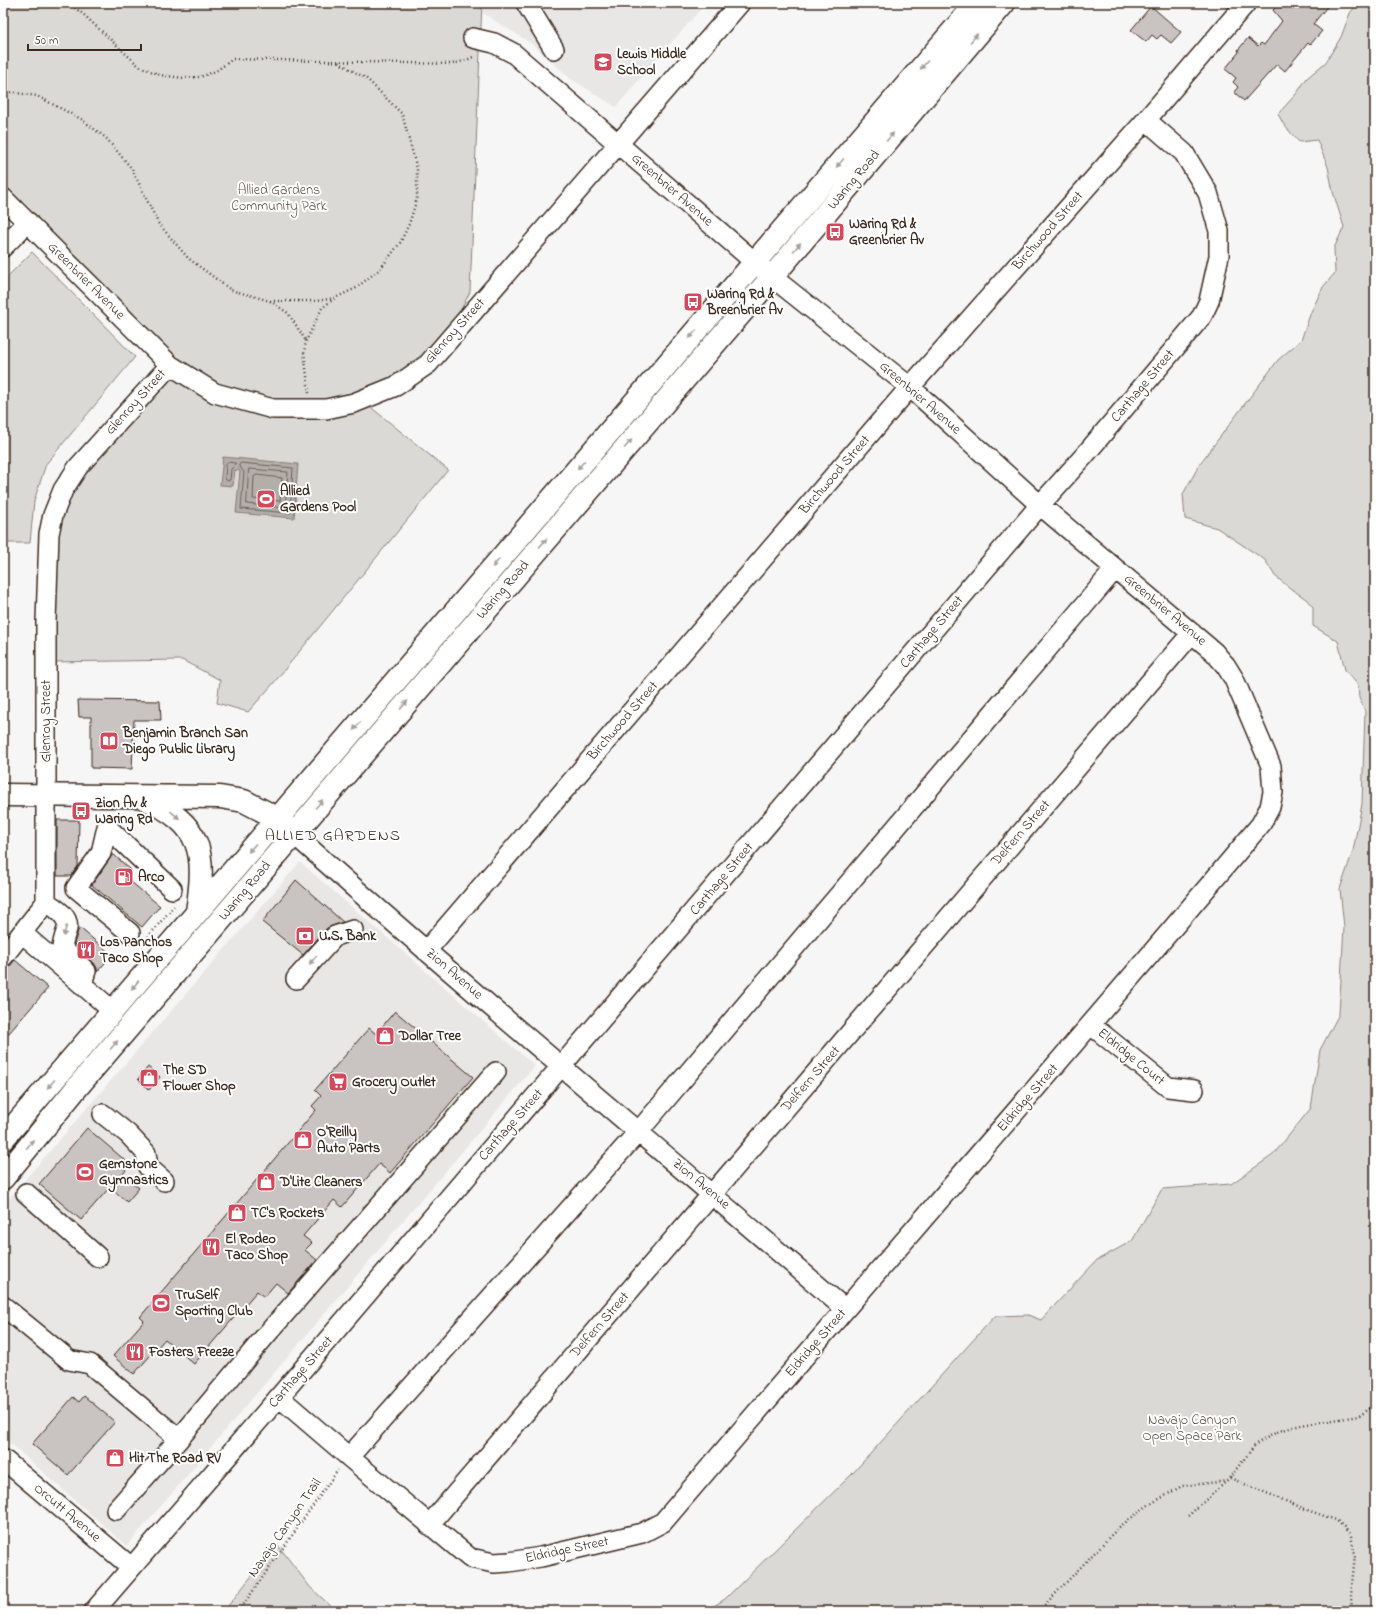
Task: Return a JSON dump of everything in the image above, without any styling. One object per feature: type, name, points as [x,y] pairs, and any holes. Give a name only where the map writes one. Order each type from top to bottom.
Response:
[{"type":"main road","name":"Waring Road","points":[[3,1139],[977,3]]},
{"type":"main road","name":"Waring Road","points":[[3,1178],[79,1085],[772,277],[1004,3]]},
{"type":"main road","name":"Zion Avenue","points":[[3,794],[46,796],[220,797],[244,801],[277,818],[294,834]]},
{"type":"main road","points":[[142,796],[170,811],[184,823],[192,833],[199,850],[201,873],[197,912]]},
{"type":"street","points":[[526,3],[554,49]]},
{"type":"street","name":"Glenroy Street","points":[[46,902],[46,621],[49,534],[53,515],[63,490],[78,467],[170,365],[215,393],[273,409],[326,409],[362,400],[396,386],[428,364],[740,3]]},
{"type":"street","name":"Birchwood Street","points":[[426,950],[910,387],[1146,120],[1246,3]]},
{"type":"street","name":"Greenbrier Avenue","points":[[475,38],[494,43],[513,53],[772,277],[910,387],[1040,505],[1214,652],[1226,666],[1234,679],[1271,766],[1273,792],[1270,807],[1261,824]]},
{"type":"street","name":"Carthage Street","points":[[94,1611],[280,1397],[1202,316],[1209,302],[1219,256],[1219,231],[1208,193],[1184,153],[1146,120]]},
{"type":"street","name":"Greenbrier Avenue","points":[[3,198],[170,365]]},
{"type":"street","points":[[3,247],[28,222]]},
{"type":"street","points":[[349,1457],[487,1304],[639,1131],[1115,569]]},
{"type":"street","name":"Delfern Street","points":[[429,1525],[1192,633]]},
{"type":"street","name":"Eldridge Street","points":[[280,1397],[429,1525],[470,1558],[494,1563],[509,1562],[577,1549],[642,1533],[663,1522],[1091,1025],[1261,824]]},
{"type":"street","points":[[139,935],[76,888],[101,853],[107,827],[173,897]]},
{"type":"street","name":"Zion Avenue","points":[[294,834],[561,1067],[639,1131],[845,1309]]},
{"type":"street","points":[[3,957],[46,902],[65,917],[67,928],[63,939],[62,948],[86,971],[83,986]]},
{"type":"street","points":[[296,979],[335,936],[353,930]]},
{"type":"street","points":[[22,934],[113,1011]]},
{"type":"street","name":"Eldridge Court","points":[[1091,1025],[1168,1087],[1194,1090]]},
{"type":"street","points":[[116,1510],[180,1439],[267,1334],[496,1072]]},
{"type":"street","points":[[103,1114],[128,1134],[146,1153],[148,1167],[164,1181]]},
{"type":"street","points":[[26,1193],[98,1257]]},
{"type":"street","points":[[3,1306],[30,1338],[70,1360],[90,1364],[180,1439]]},
{"type":"street","name":"Orcutt Avenue","points":[[3,1459],[131,1567]]},
{"type":"path","points":[[68,3],[83,14],[140,66],[160,75],[183,78],[200,77],[216,71],[233,59],[452,64],[476,56],[475,38]]},
{"type":"path","points":[[312,409],[308,391],[304,352],[306,341],[322,308],[335,298],[356,288],[380,269],[400,243],[409,224],[417,199],[417,168],[402,114],[367,79],[336,61]]},
{"type":"path","points":[[3,91],[37,96],[81,120],[106,138],[132,169],[158,223],[188,258],[231,290],[270,301],[316,302],[335,298]]},
{"type":"path","points":[[270,301],[288,313],[306,341]]},
{"type":"path","points":[[139,935],[173,897]]},
{"type":"path","points":[[1188,1516],[1228,1479],[1256,1444],[1279,1431],[1301,1425],[1359,1416],[1375,1405]]},
{"type":"path","name":"Navajo Canyon Trail","points":[[239,1611],[333,1477],[349,1457]]},
{"type":"path","points":[[1039,1611],[1118,1528],[1147,1506],[1182,1486],[1228,1479],[1336,1520],[1344,1527],[1351,1536],[1355,1554],[1351,1596],[1352,1611]]},
{"type":"shaded area","name":"Lewis Middle School","points":[[482,3],[706,3],[616,107],[571,79],[532,44],[481,12]]},
{"type":"shaded area","points":[[300,862],[535,1066],[127,1546],[3,1437],[3,1205]]},
{"type":"green space","name":"Allied Gardens Community Park","points":[[3,3],[482,3],[470,292],[439,352],[362,400],[448,470],[272,685],[248,712],[217,703],[220,680],[182,660],[51,662],[56,509],[169,364],[3,197]]},
{"type":"green space","name":"Navajo Canyon Open Space Park","points":[[1358,3],[1375,3],[1375,1611],[706,1611],[725,1599],[852,1474],[995,1316],[1028,1315],[1041,1320],[1097,1260],[1132,1241],[1162,1189],[1231,1184],[1273,1155],[1311,1108],[1320,1050],[1339,1014],[1344,927],[1340,889],[1353,851],[1362,804],[1365,711],[1359,698],[1358,685],[1345,670],[1338,641],[1313,626],[1313,607],[1306,599],[1275,576],[1265,560],[1217,528],[1185,519],[1183,494],[1201,462],[1278,360],[1301,340],[1311,312],[1323,287],[1335,273],[1334,248],[1344,227],[1333,192],[1328,167],[1317,140],[1299,142],[1284,125],[1278,114],[1297,93],[1307,78],[1326,62],[1341,37],[1350,13]]},
{"type":"green space","points":[[32,252],[135,357],[46,464],[34,501],[30,543],[3,543],[3,281]]},
{"type":"green space","points":[[277,1544],[310,1587],[336,1611],[224,1611]]},
{"type":"water","name":"Allied Gardens Pool","points":[[223,457],[298,464],[294,518],[236,513],[240,471],[235,470],[233,486],[220,485]]},
{"type":"building","points":[[1280,3],[1330,3],[1313,24],[1322,31],[1310,45],[1308,43],[1285,71],[1277,64],[1244,101],[1234,92],[1238,87],[1233,82],[1236,78],[1225,69],[1248,38],[1258,46],[1261,43],[1264,45],[1282,21],[1273,10]]},
{"type":"building","points":[[1151,6],[1181,32],[1171,43],[1161,35],[1157,39],[1152,35],[1146,42],[1131,30]]},
{"type":"building","points":[[78,700],[160,701],[161,720],[134,720],[132,769],[91,768],[91,717],[79,717]]},
{"type":"building","points":[[57,820],[79,820],[78,866],[71,876],[57,876]]},
{"type":"building","points":[[113,854],[131,870],[125,877],[160,906],[142,927],[92,885]]},
{"type":"building","points":[[296,880],[343,922],[327,928],[303,955],[262,922]]},
{"type":"building","points":[[80,928],[112,955],[97,972],[97,968],[94,963],[74,944]]},
{"type":"building","points":[[15,960],[48,988],[3,1040],[3,974]]},
{"type":"building","points":[[395,1011],[473,1077],[390,1173],[379,1164],[342,1207],[334,1200],[303,1236],[312,1243],[305,1250],[317,1260],[288,1293],[276,1283],[264,1297],[257,1291],[194,1364],[165,1339],[134,1374],[113,1356],[144,1321],[140,1317],[316,1110],[312,1106],[321,1096],[315,1090],[369,1028],[376,1034]]},
{"type":"building","points":[[148,1067],[160,1077],[149,1090],[138,1079]]},
{"type":"building","points":[[87,1128],[127,1162],[122,1167],[126,1170],[123,1174],[139,1188],[127,1202],[110,1187],[81,1220],[39,1184]]},
{"type":"building","points":[[84,1396],[115,1422],[68,1475],[32,1444],[73,1397],[79,1402]]},
{"type":"place","name":"Lewis Middle School","points":[[603,62]]},
{"type":"place","name":"Waring Rd & Greenbrier Av","points":[[835,232]]},
{"type":"place","name":"Waring Rd & Breenbrier Av","points":[[693,302]]},
{"type":"place","name":"Allied Gardens Pool","points":[[266,499]]},
{"type":"place","name":"Benjamin Branch San Diego Public Library","points":[[109,741]]},
{"type":"place","name":"Zion Av & Waring Rd","points":[[81,811]]},
{"type":"place","name":"Arco","points":[[124,877]]},
{"type":"place","name":"U.S. Bank","points":[[305,936]]},
{"type":"place","name":"Los Panchos Taco Shop","points":[[86,950]]},
{"type":"place","name":"Dollar Tree","points":[[385,1036]]},
{"type":"place","name":"The SD Flower Shop","points":[[149,1078]]},
{"type":"place","name":"Grocery Outlet","points":[[338,1082]]},
{"type":"place","name":"O'Reilly Auto Parts","points":[[303,1140]]},
{"type":"place","name":"Gemstone Gymnastics","points":[[85,1172]]},
{"type":"place","name":"D'Lite Cleaners","points":[[266,1182]]},
{"type":"place","name":"TC's Rockets","points":[[237,1213]]},
{"type":"place","name":"El Rodeo Taco Shop","points":[[211,1247]]},
{"type":"place","name":"TruSelf Sporting Club","points":[[161,1303]]},
{"type":"place","name":"Fosters Freeze","points":[[135,1352]]},
{"type":"place","name":"Hit The Road RV","points":[[115,1458]]},
{"type":"district","name":"ALLIED GARDENS","points":[[333,836]]}]
